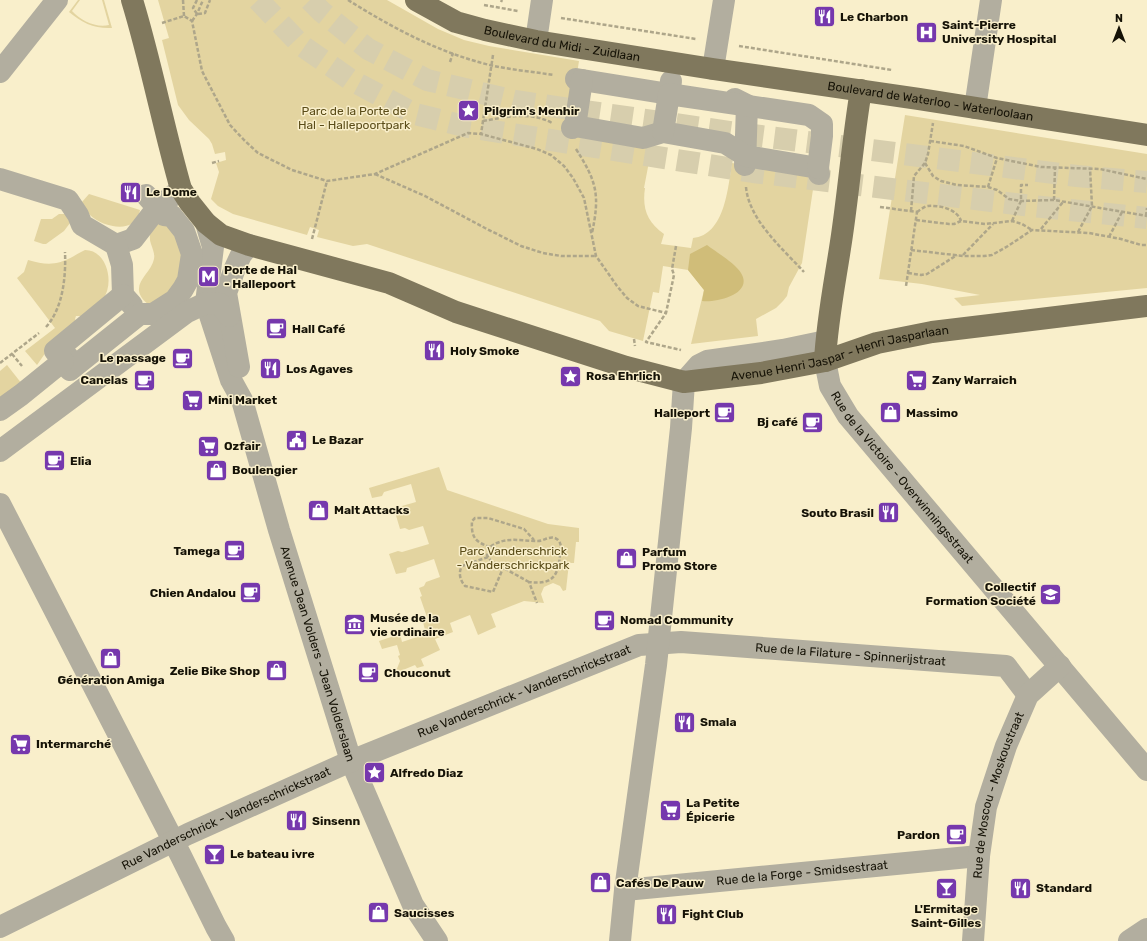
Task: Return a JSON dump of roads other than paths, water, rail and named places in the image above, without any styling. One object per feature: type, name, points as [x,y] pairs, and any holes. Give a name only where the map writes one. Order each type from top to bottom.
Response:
[{"type":"main road","points":[[132,0],[141,29],[154,86],[162,202],[190,203],[206,223],[222,235],[249,245],[389,282],[456,312],[632,369],[684,382]]},
{"type":"main road","name":"Boulevard du Midi - Zuidlaan","points":[[416,0],[456,22],[536,41],[712,78]]},
{"type":"main road","name":"Boulevard de Waterloo - Waterloolaan","points":[[712,78],[861,90],[1147,136]]},
{"type":"main road","points":[[825,351],[861,90]]},
{"type":"main road","name":"Avenue Henri Jaspar - Henri Jasparlaan","points":[[684,382],[761,372],[825,351],[877,343],[932,332],[1147,306]]},
{"type":"street","points":[[0,72],[57,0]]},
{"type":"street","points":[[724,0],[712,78],[747,105]]},
{"type":"street","points":[[975,108],[991,0]]},
{"type":"street","points":[[536,41],[541,7]]},
{"type":"street","points":[[579,79],[670,87],[747,105],[809,115],[822,124],[818,171],[746,160],[725,143],[663,132],[643,138],[571,129],[579,79]]},
{"type":"street","points":[[663,132],[670,87]]},
{"type":"street","points":[[746,160],[747,105]]},
{"type":"street","points":[[0,179],[68,200],[78,215],[82,225],[116,245],[122,265],[123,295],[151,317]]},
{"type":"street","points":[[116,245],[133,239],[162,202],[184,231],[196,255],[188,280],[175,300],[70,370],[66,359],[54,351],[123,295]]},
{"type":"street","name":"Avenue Jean Volders - Jean Volderslaan","points":[[206,223],[213,246],[206,303],[231,380],[242,400],[279,530],[351,761],[413,905],[437,941]]},
{"type":"street","name":"Avenue Jean Volders - Jean Volderslaan","points":[[242,400],[241,378],[226,293],[234,268],[241,255],[249,245]]},
{"type":"street","points":[[0,451],[187,312],[206,303],[220,304],[231,322]]},
{"type":"street","name":"Rue de la Victoire - Overwinningsstraat","points":[[825,351],[830,386],[848,416],[1147,770]]},
{"type":"street","points":[[0,410],[33,378],[66,359]]},
{"type":"street","points":[[620,941],[625,890],[658,644],[682,428],[684,382]]},
{"type":"street","points":[[0,504],[224,941]]},
{"type":"street","name":"Rue de la Filature - Spinnerijstraat","points":[[658,644],[681,642],[1006,666],[1028,695]]},
{"type":"street","name":"Rue Vanderschrick - Vanderschrickstraat","points":[[0,927],[173,841],[351,761],[639,645],[658,644]]},
{"type":"street","name":"Rue de Moscou - Moskoustraat","points":[[973,941],[979,856],[986,808],[1006,746],[1028,695],[1060,666]]},
{"type":"street","name":"Rue de la Forge - Smidsestraat","points":[[625,890],[979,856]]},
{"type":"street","points":[[1129,941],[1147,929]]},
{"type":"tunnel","points":[[258,0],[301,45],[351,80],[415,114],[468,127],[753,172],[1032,206],[1147,218]]},
{"type":"tunnel","points":[[310,0],[322,12],[368,49],[427,80],[515,101],[737,133],[1077,176],[1147,182]]},
{"type":"place","name":"Le Charbon","points":[[824,17]]},
{"type":"place","name":"Saint-Pierre University Hospital","points":[[927,32]]},
{"type":"place","name":"Pilgrim's Menhir","points":[[468,111]]},
{"type":"place","name":"Le Dome","points":[[130,192]]},
{"type":"place","name":"Porte de Hal - Hallepoort","points":[[208,277]]},
{"type":"place","name":"Hall Café","points":[[276,329]]},
{"type":"place","name":"Holy Smoke","points":[[434,351]]},
{"type":"place","name":"Le passage","points":[[182,358]]},
{"type":"place","name":"Los Agaves","points":[[271,369]]},
{"type":"place","name":"Rosa Ehrlich","points":[[570,376]]},
{"type":"place","name":"Canelas","points":[[144,380]]},
{"type":"place","name":"Zany Warraich","points":[[916,380]]},
{"type":"place","name":"Mini Market","points":[[192,400]]},
{"type":"place","name":"Halleport","points":[[725,413]]},
{"type":"place","name":"Massimo","points":[[891,413]]},
{"type":"place","name":"Bj café","points":[[813,422]]},
{"type":"place","name":"Le Bazar","points":[[297,440]]},
{"type":"place","name":"Ozfair","points":[[208,446]]},
{"type":"place","name":"Elia","points":[[54,461]]},
{"type":"place","name":"Boulengier","points":[[216,470]]},
{"type":"place","name":"Malt Attacks","points":[[318,510]]},
{"type":"place","name":"Souto Brasil","points":[[889,513]]},
{"type":"place","name":"Tamega","points":[[235,551]]},
{"type":"place","name":"Parfum Promo Store","points":[[627,559]]},
{"type":"place","name":"Chien Andalou","points":[[251,593]]},
{"type":"place","name":"Collectif Formation Société","points":[[1051,594]]},
{"type":"place","name":"Nomad Community","points":[[605,620]]},
{"type":"place","name":"Musée de la vie ordinaire","points":[[354,625]]},
{"type":"place","name":"Génération Amiga","points":[[111,659]]},
{"type":"place","name":"Zelie Bike Shop","points":[[276,671]]},
{"type":"place","name":"Chouconut","points":[[369,673]]},
{"type":"place","name":"Smala","points":[[685,722]]},
{"type":"place","name":"Intermarché","points":[[20,744]]},
{"type":"place","name":"Alfredo Diaz","points":[[375,773]]},
{"type":"place","name":"La Petite Épicerie","points":[[670,810]]},
{"type":"place","name":"Sinsenn","points":[[297,821]]},
{"type":"place","name":"Pardon","points":[[956,835]]},
{"type":"place","name":"Le bateau ivre","points":[[215,854]]},
{"type":"place","name":"Cafés De Pauw","points":[[600,883]]},
{"type":"place","name":"L'Ermitage Saint-Gilles","points":[[946,888]]},
{"type":"place","name":"Standard","points":[[1021,888]]},
{"type":"place","name":"Saucisses","points":[[379,913]]},
{"type":"place","name":"Fight Club","points":[[666,914]]},
{"type":"park label","name":"Parc de la Porte de Hal - Hallepoortpark","points":[[354,118]]},
{"type":"park label","name":"Parc Vanderschrick - Vanderschrickpark","points":[[513,558]]}]
